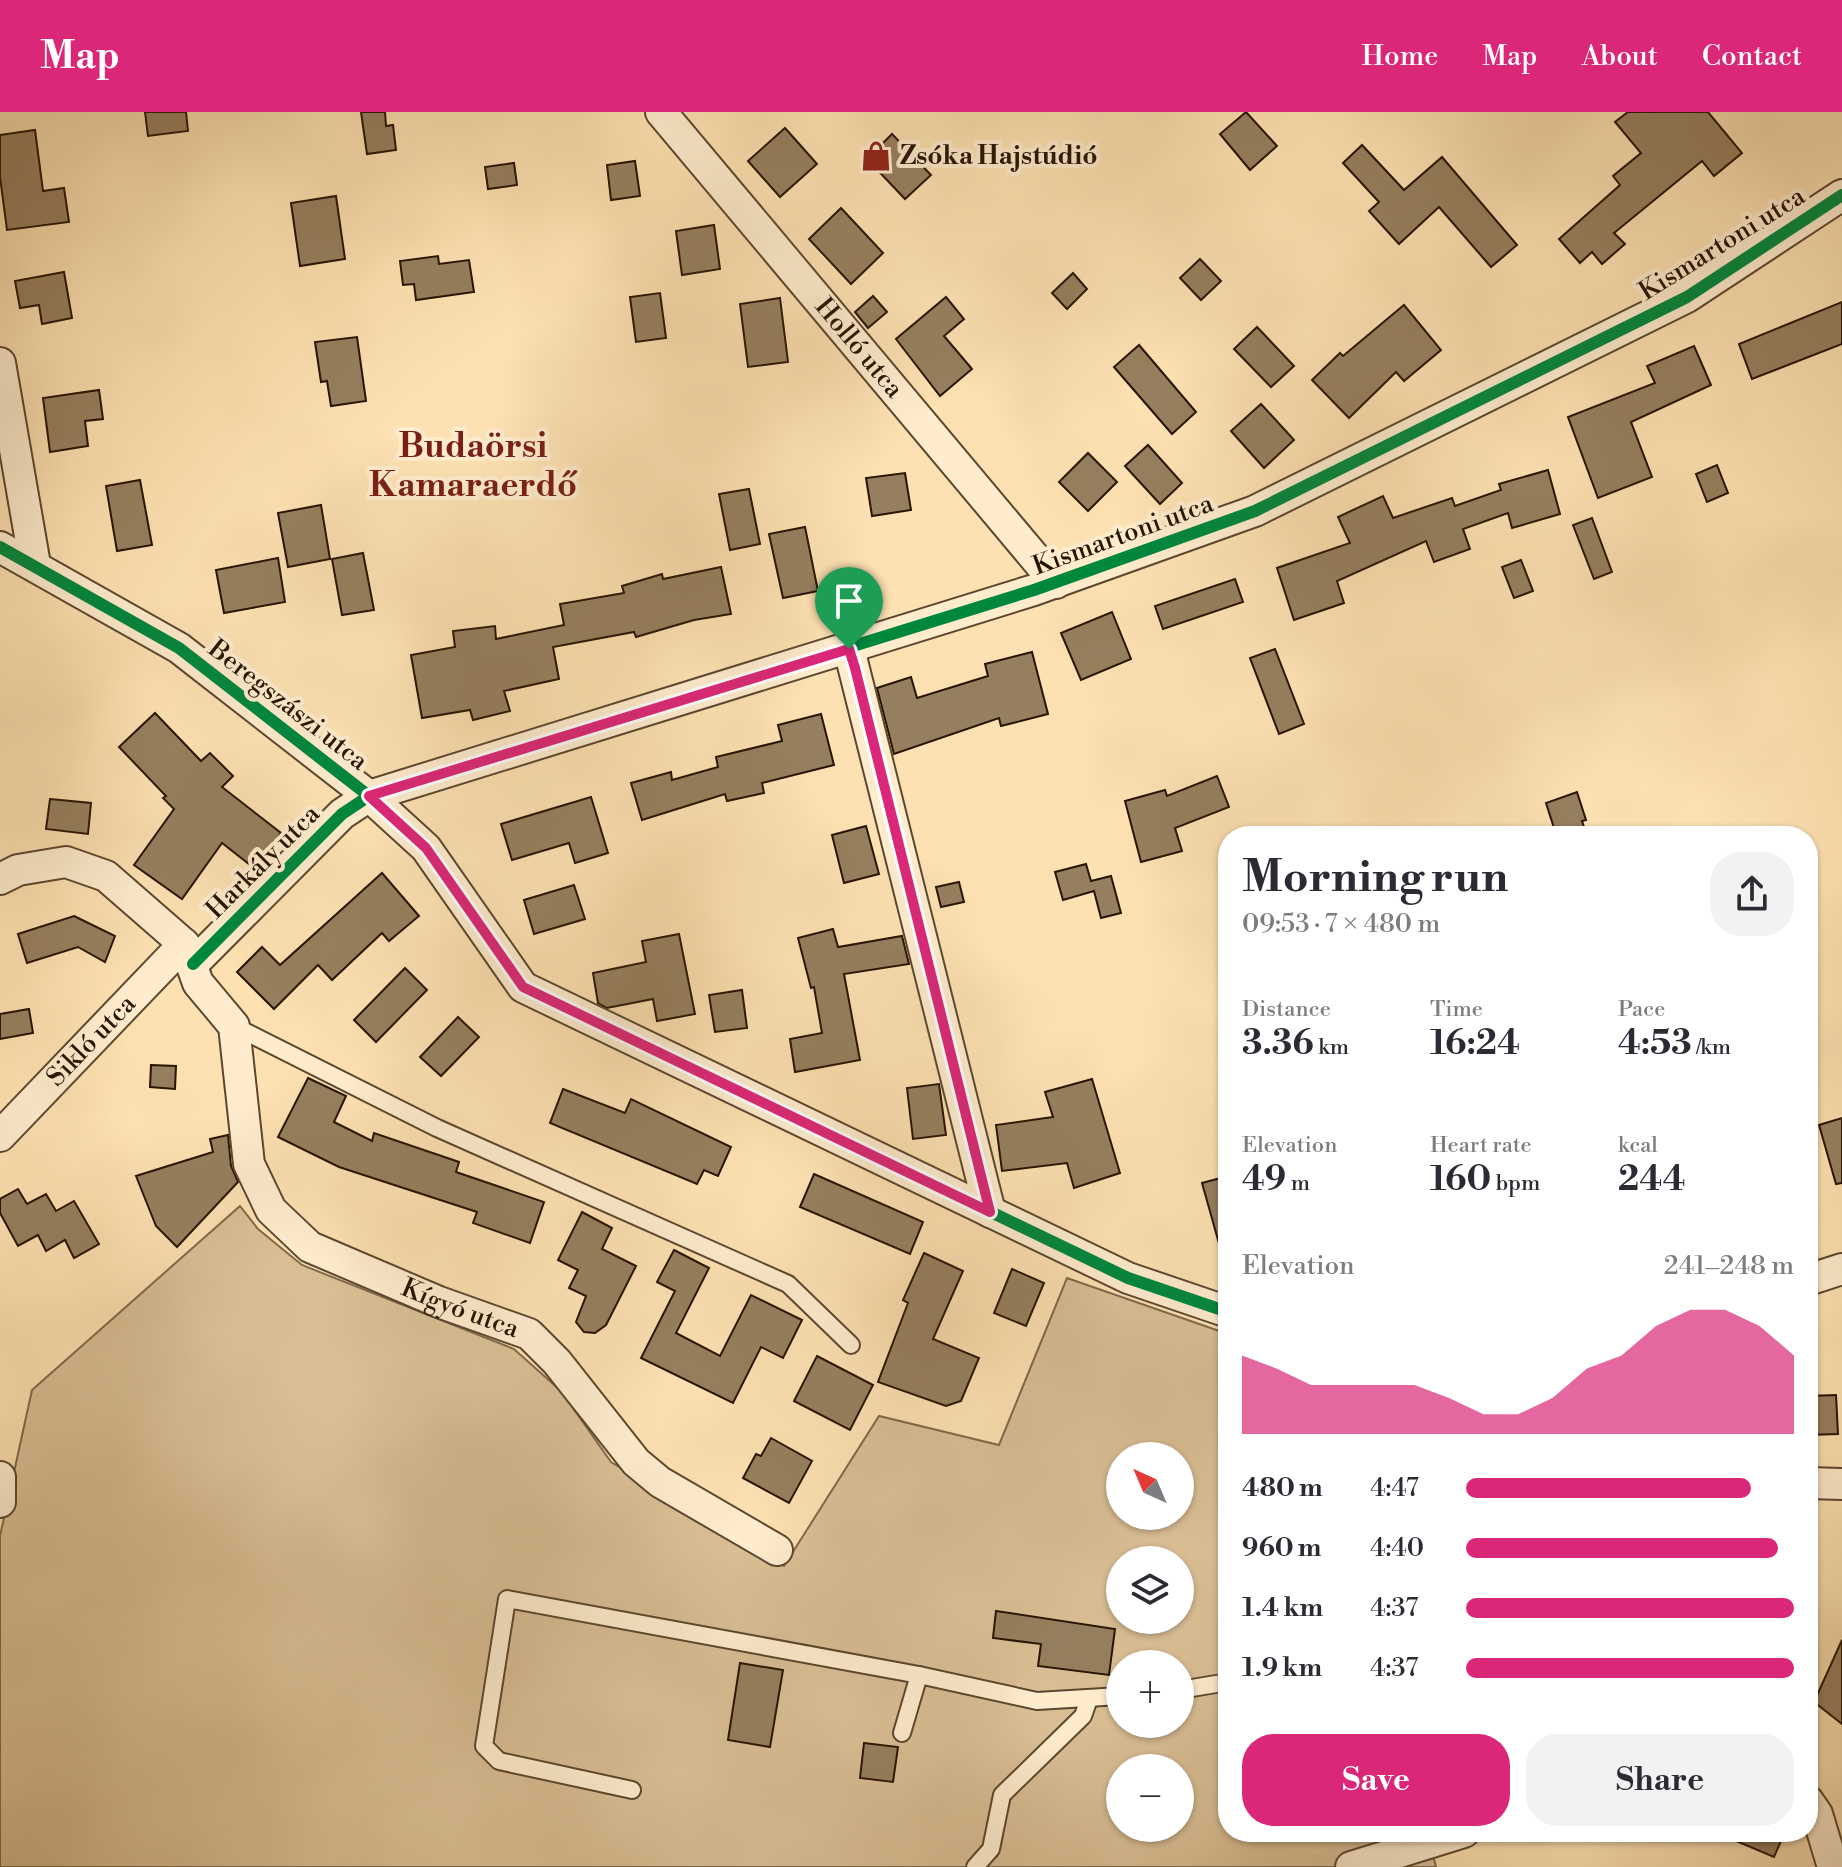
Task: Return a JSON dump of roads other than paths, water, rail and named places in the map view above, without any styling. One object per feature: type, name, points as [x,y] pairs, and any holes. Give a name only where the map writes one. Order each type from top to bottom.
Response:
[{"type":"street","name":"Holló utca","points":[[661,112],[1056,583]]},
{"type":"street","name":"Kismartoni utca","points":[[369,796],[1056,583],[1255,511],[1687,297],[1842,195]]},
{"type":"street","points":[[0,363],[35,565]]},
{"type":"street","name":"Beregszászi utca","points":[[0,547],[179,648],[369,796],[426,848],[523,987],[1128,1278],[1218,1309]]},
{"type":"street","points":[[849,649],[990,1212]]},
{"type":"street","name":"Harkály utca","points":[[188,954],[342,814],[369,796]]},
{"type":"street","points":[[0,879],[18,870],[66,862],[106,876],[188,954],[198,983],[234,1026]]},
{"type":"street","name":"Sikló utca","points":[[0,1136],[188,954]]},
{"type":"street","name":"Kígyó utca","points":[[234,1026],[249,1164],[271,1210],[310,1247],[439,1302],[529,1334],[557,1362],[636,1462],[660,1482],[777,1550]]},
{"type":"street","points":[[1818,1277],[1842,1269]]},
{"type":"street","points":[[0,1477],[0,1502]]},
{"type":"street","points":[[1818,1483],[1842,1484]]},
{"type":"street","points":[[1818,1817],[1833,1867]]},
{"type":"street","points":[[1351,1867],[1432,1842]]},
{"type":"lane","points":[[234,1026],[437,1128],[788,1284],[851,1345]]},
{"type":"lane","points":[[632,1790],[499,1761],[484,1746],[507,1599],[919,1675],[1037,1701],[1106,1697]]},
{"type":"lane","points":[[902,1733],[919,1675]]},
{"type":"lane","points":[[1194,1688],[1218,1684]]},
{"type":"lane","points":[[975,1867],[991,1849],[1002,1795],[1083,1716],[1089,1699]]},
{"type":"place","name":"Zsóka Hajstúdió","points":[[876,156]]},
{"type":"district","name":"Budaörsi Kamaraerdő","points":[[473,466]]}]
